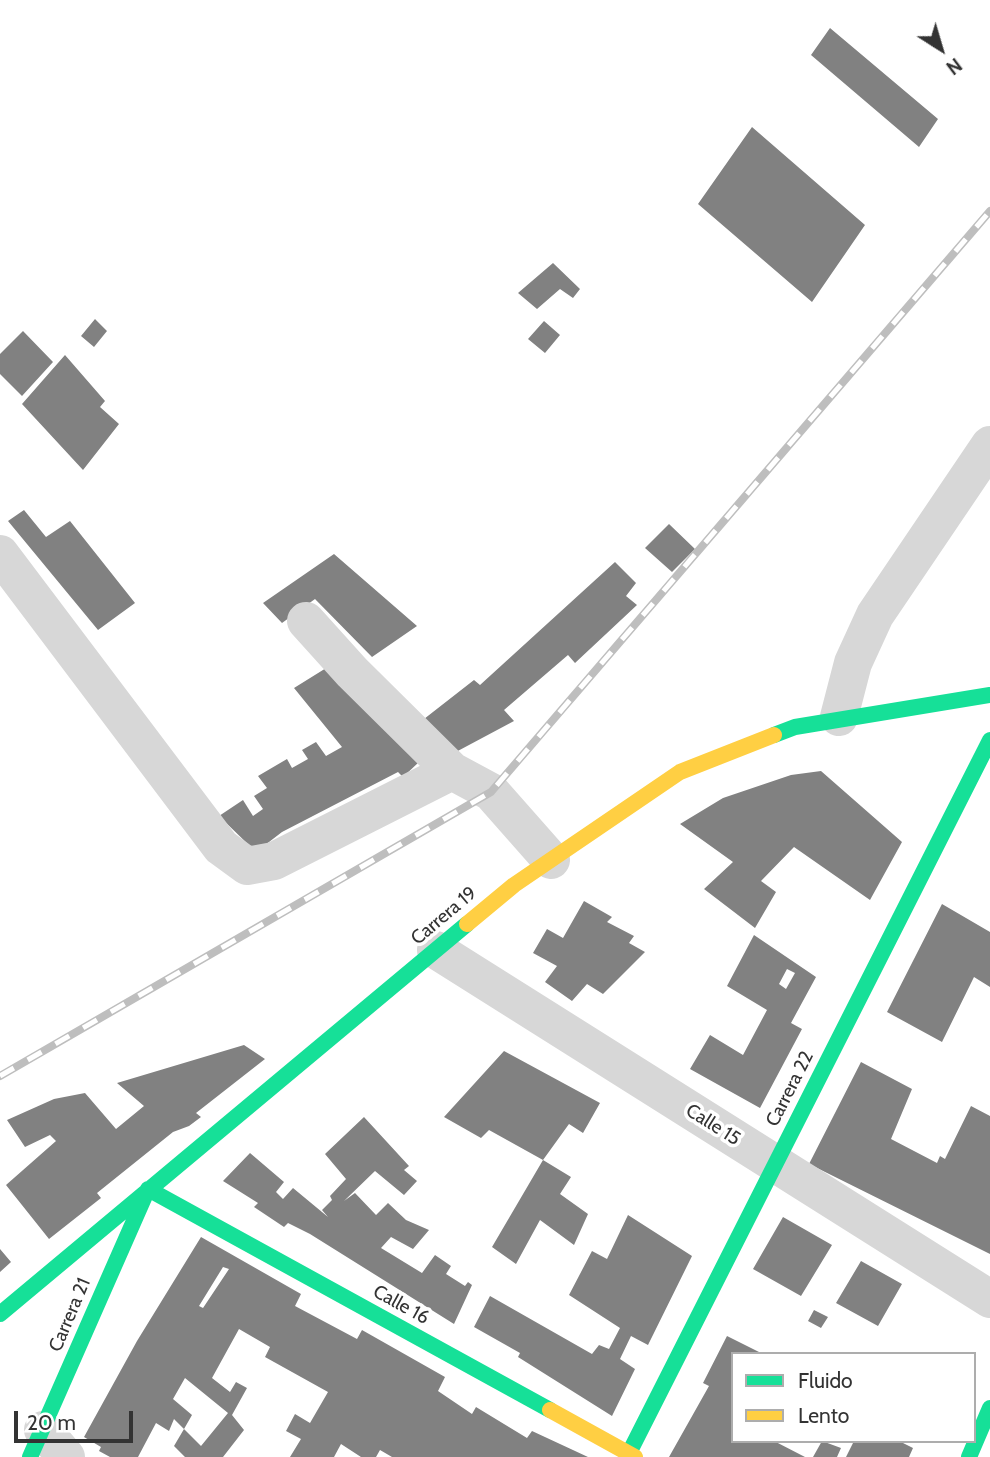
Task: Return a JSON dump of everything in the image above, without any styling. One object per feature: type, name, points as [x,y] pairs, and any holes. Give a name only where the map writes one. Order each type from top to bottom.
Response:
[{"type":"main road","name":"Carrera 19","points":[[0,1314],[514,885],[680,772],[795,727],[839,717],[990,695]]},
{"type":"main road","name":"Carrera 22","points":[[630,1456],[990,740]]},
{"type":"main road","name":"Carrera 21","points":[[46,1448],[148,1189]]},
{"type":"main road","name":"Calle 16","points":[[148,1189],[630,1456]]},
{"type":"main road","points":[[976,1441],[990,1408]]},
{"type":"street","points":[[839,717],[853,663],[875,615],[990,445]]},
{"type":"street","points":[[0,554],[221,847],[247,866],[274,861],[452,771]]},
{"type":"street","points":[[306,621],[352,673],[452,771],[491,792],[551,860]]},
{"type":"street","name":"Calle 15","points":[[436,950],[990,1299]]},
{"type":"building","points":[[830,28],[938,119],[919,147],[811,55]]},
{"type":"building","points":[[752,127],[865,225],[812,302],[698,204]]},
{"type":"building","points":[[553,263],[580,289],[573,298],[560,289],[537,309],[518,293]]},
{"type":"building","points":[[95,319],[107,331],[94,347],[81,336]]},
{"type":"building","points":[[544,321],[560,335],[545,353],[528,339]]},
{"type":"building","points":[[23,331],[53,362],[22,396],[0,374],[0,354]]},
{"type":"building","points":[[65,355],[105,401],[100,407],[119,424],[83,470],[22,404]]},
{"type":"building","points":[[24,510],[46,537],[70,521],[135,603],[98,630],[8,521]]},
{"type":"building","points":[[669,524],[695,549],[672,572],[645,548]]},
{"type":"building","points":[[334,554],[417,626],[372,657],[315,599],[282,623],[263,603]]},
{"type":"building","points":[[615,562],[636,583],[626,596],[637,605],[575,663],[568,655],[504,710],[514,721],[454,753],[424,719],[474,680],[480,685]]},
{"type":"building","points":[[331,665],[419,762],[403,777],[398,772],[282,832],[256,852],[219,816],[243,800],[253,816],[263,809],[254,796],[267,788],[258,776],[287,759],[292,768],[308,759],[302,750],[316,742],[326,756],[342,747],[294,688]]},
{"type":"building","points":[[821,771],[902,842],[870,900],[794,847],[761,881],[776,892],[755,928],[704,889],[733,862],[680,824],[723,798],[791,775]]},
{"type":"building","points":[[584,901],[612,917],[607,922],[634,936],[629,943],[645,952],[603,994],[587,984],[572,1001],[545,982],[557,966],[533,953],[547,929],[563,938]]},
{"type":"building","points":[[942,904],[990,932],[990,987],[974,977],[942,1042],[887,1012]]},
{"type":"building","points":[[754,935],[816,977],[791,1023],[802,1029],[760,1108],[690,1069],[710,1035],[743,1055],[767,1010],[727,986]],"holes":[[[787,969],[795,973],[786,989],[779,984]]]},
{"type":"building","points":[[244,1045],[265,1059],[196,1113],[201,1117],[189,1126],[173,1132],[97,1193],[101,1198],[49,1239],[6,1185],[56,1141],[50,1135],[25,1147],[7,1120],[54,1099],[85,1093],[116,1129],[144,1106],[117,1083]]},
{"type":"building","points":[[504,1051],[600,1103],[583,1133],[569,1124],[543,1160],[489,1130],[481,1138],[444,1117]]},
{"type":"building","points":[[861,1062],[912,1089],[891,1139],[937,1163],[940,1156],[945,1159],[971,1106],[990,1116],[990,1254],[809,1164]]},
{"type":"building","points":[[364,1117],[409,1166],[404,1170],[417,1181],[404,1195],[375,1171],[344,1201],[355,1193],[376,1215],[388,1203],[406,1220],[429,1230],[413,1249],[391,1237],[381,1248],[422,1273],[435,1255],[451,1266],[446,1274],[465,1286],[468,1282],[472,1285],[454,1324],[310,1234],[288,1223],[284,1227],[254,1207],[258,1203],[223,1181],[250,1153],[284,1182],[276,1192],[283,1199],[293,1188],[328,1217],[322,1210],[332,1200],[330,1196],[346,1179],[325,1154]]},
{"type":"building","points":[[543,1160],[571,1177],[560,1194],[588,1214],[574,1245],[540,1220],[516,1264],[492,1247]]},
{"type":"building","points":[[628,1215],[692,1256],[648,1345],[631,1336],[620,1359],[635,1369],[612,1416],[518,1357],[520,1353],[474,1327],[490,1296],[592,1354],[599,1345],[609,1349],[620,1328],[569,1295],[592,1251],[607,1259]]},
{"type":"building","points":[[783,1217],[832,1245],[801,1296],[753,1269]]},
{"type":"building","points":[[201,1237],[301,1294],[295,1306],[357,1339],[362,1330],[445,1377],[438,1391],[472,1414],[476,1407],[527,1438],[532,1431],[588,1457],[392,1457],[380,1450],[376,1457],[361,1457],[341,1444],[334,1457],[290,1457],[301,1439],[286,1431],[295,1414],[310,1423],[328,1392],[265,1357],[270,1347],[239,1329],[212,1378],[230,1392],[236,1382],[247,1388],[232,1415],[244,1430],[223,1457],[185,1457],[174,1446],[184,1429],[174,1419],[169,1431],[156,1423],[138,1457],[110,1457],[99,1451],[101,1447],[84,1437],[137,1341]],"holes":[[[223,1267],[229,1269],[203,1308],[199,1306]],[[185,1378],[228,1413],[201,1446],[184,1429],[192,1415],[173,1399]]]},
{"type":"building","points":[[0,1249],[11,1262],[0,1272]]},
{"type":"building","points":[[861,1261],[902,1284],[878,1326],[836,1303]]},
{"type":"building","points":[[814,1310],[828,1317],[821,1328],[808,1321]]},
{"type":"building","points":[[727,1336],[759,1352],[731,1352],[731,1443],[778,1443],[805,1457],[669,1457],[709,1386],[703,1383]]},
{"type":"building","points":[[821,1443],[841,1448],[837,1457],[813,1457]]},
{"type":"building","points":[[853,1443],[903,1443],[913,1448],[909,1457],[846,1457]]},
{"type":"railway","points":[[0,1076],[491,792],[990,211]]},
{"type":"traffic: fast","points":[[774,735],[795,727],[990,695]]},
{"type":"traffic: fast","points":[[627,1457],[990,740]]},
{"type":"traffic: fast","points":[[0,1314],[467,924]]},
{"type":"traffic: fast","points":[[30,1457],[148,1189],[550,1410]]},
{"type":"traffic: fast","points":[[976,1441],[990,1408]]},
{"type":"traffic: fast","points":[[969,1457],[975,1443]]},
{"type":"traffic: slow","points":[[467,924],[514,885],[680,772],[774,735]]},
{"type":"traffic: slow","points":[[550,1410],[635,1457]]}]
